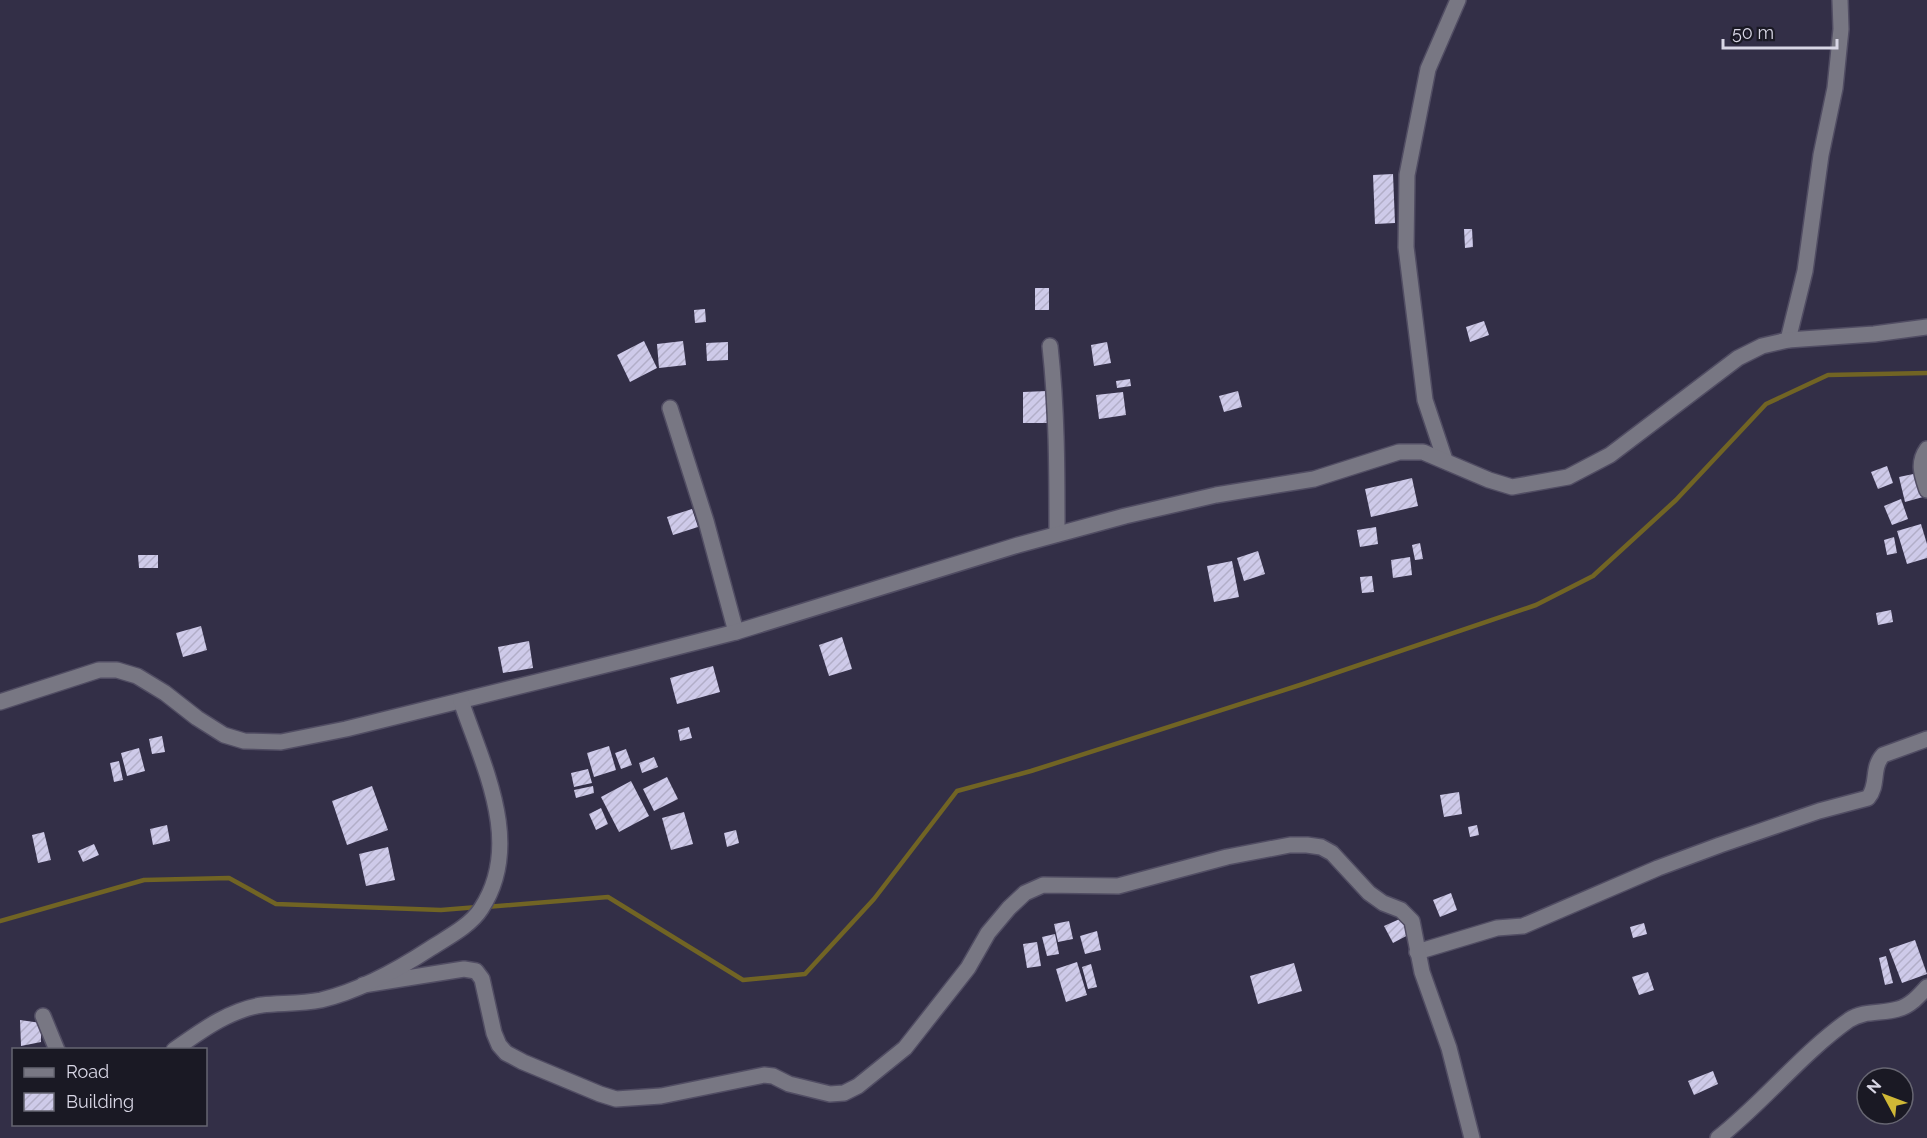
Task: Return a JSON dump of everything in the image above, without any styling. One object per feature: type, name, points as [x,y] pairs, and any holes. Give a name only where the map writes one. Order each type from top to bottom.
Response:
[{"type":"street","points":[[1445,460],[1425,400],[1406,247],[1407,175],[1428,69],[1458,0]]},
{"type":"street","points":[[1788,340],[1805,271],[1821,155],[1835,88],[1841,29],[1840,0]]},
{"type":"street","points":[[0,702],[99,670],[117,670],[137,676],[165,693],[197,718],[224,735],[244,741],[281,742],[461,701],[736,632],[1057,534],[1216,495],[1314,479],[1399,452],[1423,452],[1489,480],[1512,487],[1568,477],[1610,455],[1738,358],[1762,346],[1788,340],[1874,334],[1927,327]]},
{"type":"street","points":[[1050,346],[1057,435],[1057,534]]},
{"type":"street","points":[[670,408],[706,521],[736,632]]},
{"type":"street","points":[[1927,449],[1922,457],[1920,468],[1927,490]]},
{"type":"street","points":[[177,1048],[206,1028],[244,1009],[322,999],[363,985],[420,956],[462,927],[481,910],[492,886],[501,848],[498,811],[461,701]]},
{"type":"street","points":[[1417,952],[1497,928],[1523,926],[1719,844],[1819,811],[1868,798],[1872,793],[1875,768],[1882,755],[1927,739]]},
{"type":"street","points":[[363,985],[464,969],[476,971],[482,979],[494,1033],[499,1045],[506,1053],[616,1099],[661,1096],[764,1076],[773,1076],[789,1084],[830,1094],[844,1093],[858,1086],[905,1048],[968,968],[988,933],[1025,893],[1043,885],[1118,886],[1227,857],[1307,844],[1321,847],[1332,854],[1369,893],[1407,915],[1412,921],[1416,931],[1417,952],[1422,972],[1449,1048],[1472,1138]]},
{"type":"street","points":[[1718,1138],[1829,1036],[1851,1019],[1874,1012],[1900,1009],[1915,1000],[1927,987]]},
{"type":"street","points":[[43,1016],[56,1048]]},
{"type":"building","points":[[1393,174],[1395,223],[1375,224],[1373,175]]},
{"type":"building","points":[[1464,229],[1472,229],[1473,247],[1465,248]]},
{"type":"building","points":[[1035,288],[1049,288],[1049,310],[1035,310]]},
{"type":"building","points":[[705,309],[706,322],[695,323],[694,310]]},
{"type":"building","points":[[1484,321],[1489,335],[1470,342],[1466,327]]},
{"type":"building","points":[[644,341],[657,368],[630,382],[617,355]]},
{"type":"building","points":[[683,341],[686,365],[659,368],[657,344]]},
{"type":"building","points":[[728,342],[728,360],[707,361],[706,343]]},
{"type":"building","points":[[1107,342],[1111,363],[1094,366],[1091,345]]},
{"type":"building","points":[[1130,379],[1131,386],[1117,388],[1116,381]]},
{"type":"building","points":[[1047,391],[1047,423],[1023,423],[1023,392]]},
{"type":"building","points":[[1238,391],[1242,407],[1224,412],[1219,396]]},
{"type":"building","points":[[1123,392],[1126,415],[1099,419],[1096,395]]},
{"type":"building","points":[[1887,466],[1893,483],[1878,489],[1871,472]]},
{"type":"building","points":[[1918,473],[1923,497],[1905,502],[1899,477]]},
{"type":"building","points":[[1412,478],[1418,506],[1371,517],[1365,489]]},
{"type":"building","points":[[1901,499],[1908,519],[1892,525],[1884,506]]},
{"type":"building","points":[[692,509],[698,527],[673,535],[667,517]]},
{"type":"building","points":[[1921,524],[1927,544],[1927,558],[1907,564],[1897,531]]},
{"type":"building","points":[[1376,527],[1378,544],[1360,547],[1357,530]]},
{"type":"building","points":[[1894,537],[1897,553],[1887,555],[1884,540]]},
{"type":"building","points":[[1420,543],[1423,559],[1415,560],[1412,545]]},
{"type":"building","points":[[1258,551],[1265,574],[1244,581],[1237,558]]},
{"type":"building","points":[[138,555],[158,555],[158,568],[139,568]]},
{"type":"building","points":[[1410,557],[1412,575],[1393,578],[1391,560]]},
{"type":"building","points":[[1232,561],[1239,597],[1214,602],[1207,566]]},
{"type":"building","points":[[1372,576],[1374,592],[1362,593],[1360,577]]},
{"type":"building","points":[[1891,610],[1893,622],[1878,625],[1876,613]]},
{"type":"building","points":[[201,626],[207,650],[183,657],[176,633]]},
{"type":"building","points":[[842,637],[852,669],[829,676],[819,645]]},
{"type":"building","points":[[529,641],[533,668],[503,673],[498,647]]},
{"type":"building","points":[[713,666],[720,692],[677,704],[670,678]]},
{"type":"building","points":[[689,727],[692,738],[680,741],[678,730]]},
{"type":"building","points":[[162,736],[165,752],[152,754],[149,739]]},
{"type":"building","points":[[609,746],[616,770],[594,777],[587,753]]},
{"type":"building","points":[[139,748],[145,771],[127,776],[121,753]]},
{"type":"building","points":[[626,749],[632,765],[621,769],[615,753]]},
{"type":"building","points":[[654,757],[658,767],[642,773],[639,763]]},
{"type":"building","points":[[119,761],[123,780],[114,782],[110,763]]},
{"type":"building","points":[[588,769],[592,783],[574,787],[571,773]]},
{"type":"building","points":[[667,777],[678,799],[654,811],[643,789]]},
{"type":"building","points":[[631,781],[649,816],[619,832],[601,797]]},
{"type":"building","points":[[372,786],[388,830],[347,845],[332,801]]},
{"type":"building","points":[[593,786],[594,793],[576,798],[574,790]]},
{"type":"building","points":[[1459,792],[1462,814],[1444,817],[1440,795]]},
{"type":"building","points":[[601,808],[608,824],[596,830],[589,814]]},
{"type":"building","points":[[684,812],[693,844],[671,850],[662,818]]},
{"type":"building","points":[[167,825],[170,841],[153,845],[150,829]]},
{"type":"building","points":[[1477,825],[1479,835],[1470,837],[1468,827]]},
{"type":"building","points":[[736,830],[739,843],[727,847],[724,833]]},
{"type":"building","points":[[44,832],[51,860],[38,863],[32,835]]},
{"type":"building","points":[[94,844],[99,855],[83,862],[78,851]]},
{"type":"building","points":[[388,847],[395,880],[366,886],[359,854]]},
{"type":"building","points":[[1451,893],[1457,910],[1440,917],[1433,900]]},
{"type":"building","points":[[1402,918],[1410,934],[1393,943],[1384,926]]},
{"type":"building","points":[[1069,921],[1073,939],[1058,942],[1054,924]]},
{"type":"building","points":[[1644,923],[1647,934],[1633,938],[1630,927]]},
{"type":"building","points":[[1097,931],[1101,950],[1085,954],[1080,936]]},
{"type":"building","points":[[1055,934],[1059,954],[1047,956],[1042,937]]},
{"type":"building","points":[[1915,940],[1927,974],[1902,983],[1889,949]]},
{"type":"building","points":[[1037,942],[1041,966],[1027,968],[1023,944]]},
{"type":"building","points":[[1886,956],[1893,983],[1885,985],[1879,958]]},
{"type":"building","points":[[1077,962],[1087,995],[1066,1002],[1056,969]]},
{"type":"building","points":[[1294,963],[1302,991],[1258,1004],[1250,976]]},
{"type":"building","points":[[1091,964],[1097,987],[1088,989],[1082,967]]},
{"type":"building","points":[[1648,972],[1654,990],[1639,995],[1632,977]]},
{"type":"building","points":[[20,1020],[41,1023],[41,1042],[21,1046]]},
{"type":"building","points":[[1713,1071],[1718,1084],[1694,1095],[1688,1081]]},
{"type":"waterway","points":[[486,907],[608,897],[743,980],[805,974],[874,899],[957,791],[1031,771],[1303,684],[1536,605],[1593,576],[1676,500],[1766,404],[1828,375],[1927,373]]},
{"type":"waterway","points":[[0,921],[144,880],[229,878],[276,904],[441,910],[478,907]]}]
